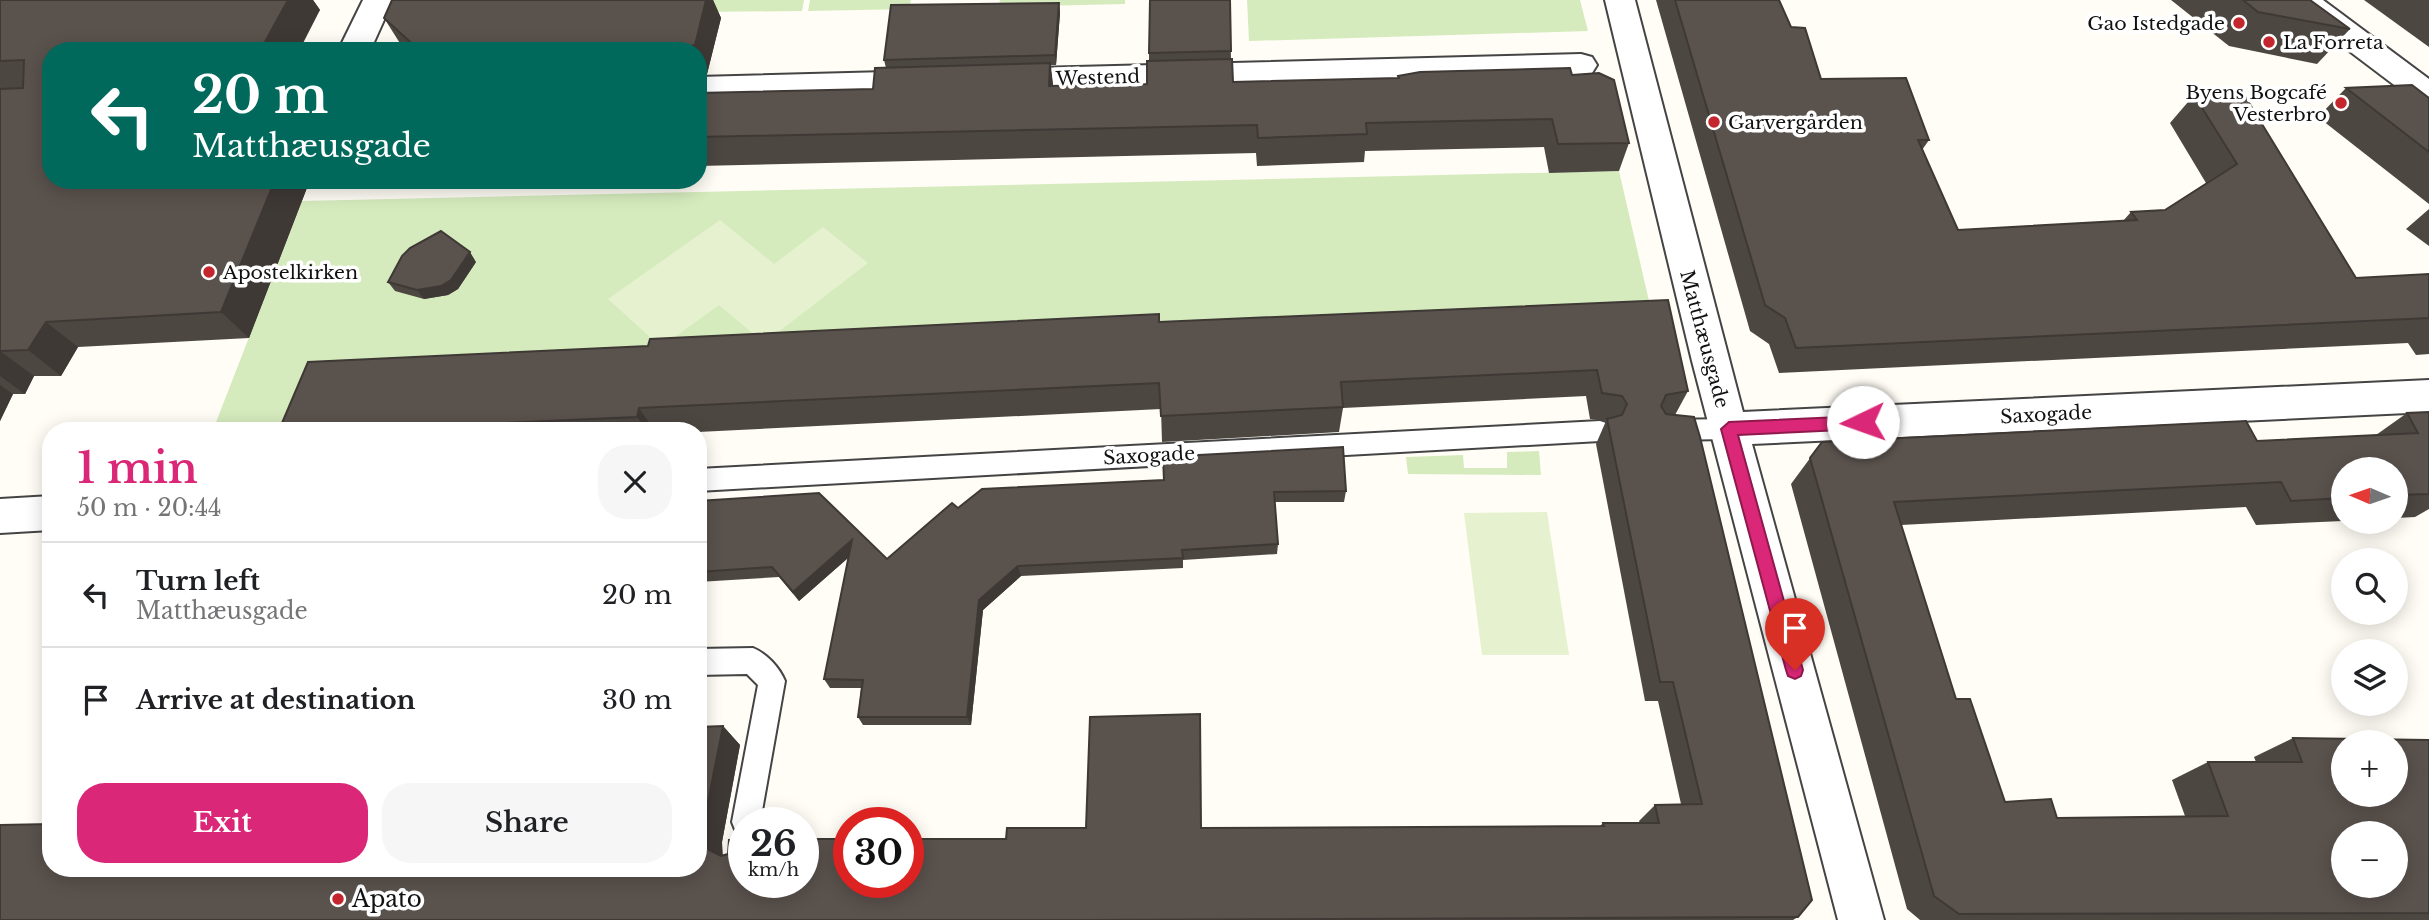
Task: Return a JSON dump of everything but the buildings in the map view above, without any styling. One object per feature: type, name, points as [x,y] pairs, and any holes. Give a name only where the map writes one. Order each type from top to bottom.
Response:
[{"type":"street","points":[[358,42],[378,0]]},
{"type":"street","name":"Matthæusgade","points":[[1620,0],[1729,429],[1861,920]]},
{"type":"street","points":[[2302,0],[2429,95]]},
{"type":"street","name":"Westend","points":[[707,88],[1581,65]]},
{"type":"street","name":"Saxogade","points":[[1729,429],[2429,396]]},
{"type":"street","points":[[0,516],[42,514]]},
{"type":"lane","name":"Saxogade","points":[[1662,430],[1729,429]]},
{"type":"lane","name":"Saxogade","points":[[707,480],[1600,431]]},
{"type":"lane","points":[[707,662],[753,661],[772,681],[749,807]]},
{"type":"green space","points":[[702,0],[804,0],[802,11],[699,12]]},
{"type":"green space","points":[[810,0],[911,0],[909,9],[808,11]]},
{"type":"green space","points":[[1000,0],[1125,0],[1125,4],[999,7]]},
{"type":"green space","points":[[1247,0],[1580,0],[1588,31],[1249,41]]},
{"type":"green space","points":[[1619,171],[1655,327],[421,422],[216,422],[302,201]]},
{"type":"green space","points":[[720,220],[774,264],[823,227],[868,263],[764,343],[719,305],[661,347],[608,299]]},
{"type":"green space","points":[[1539,451],[1541,475],[1408,474],[1406,457],[1463,455],[1464,468],[1507,468],[1507,452]]},
{"type":"green space","points":[[1547,512],[1569,655],[1482,655],[1464,513]]},
{"type":"place","name":"Gao Istedgade","points":[[2239,23]]},
{"type":"place","name":"La Forreta","points":[[2269,42]]},
{"type":"place","name":"Byens Bogcafé Vesterbro","points":[[2341,103]]},
{"type":"place","name":"Garvergården","points":[[1714,122]]},
{"type":"place","name":"Apostelkirken","points":[[209,272]]},
{"type":"place","name":"Apato","points":[[338,899]]},
{"type":"route","points":[[1795,670],[1729,429],[1863,422]]}]
